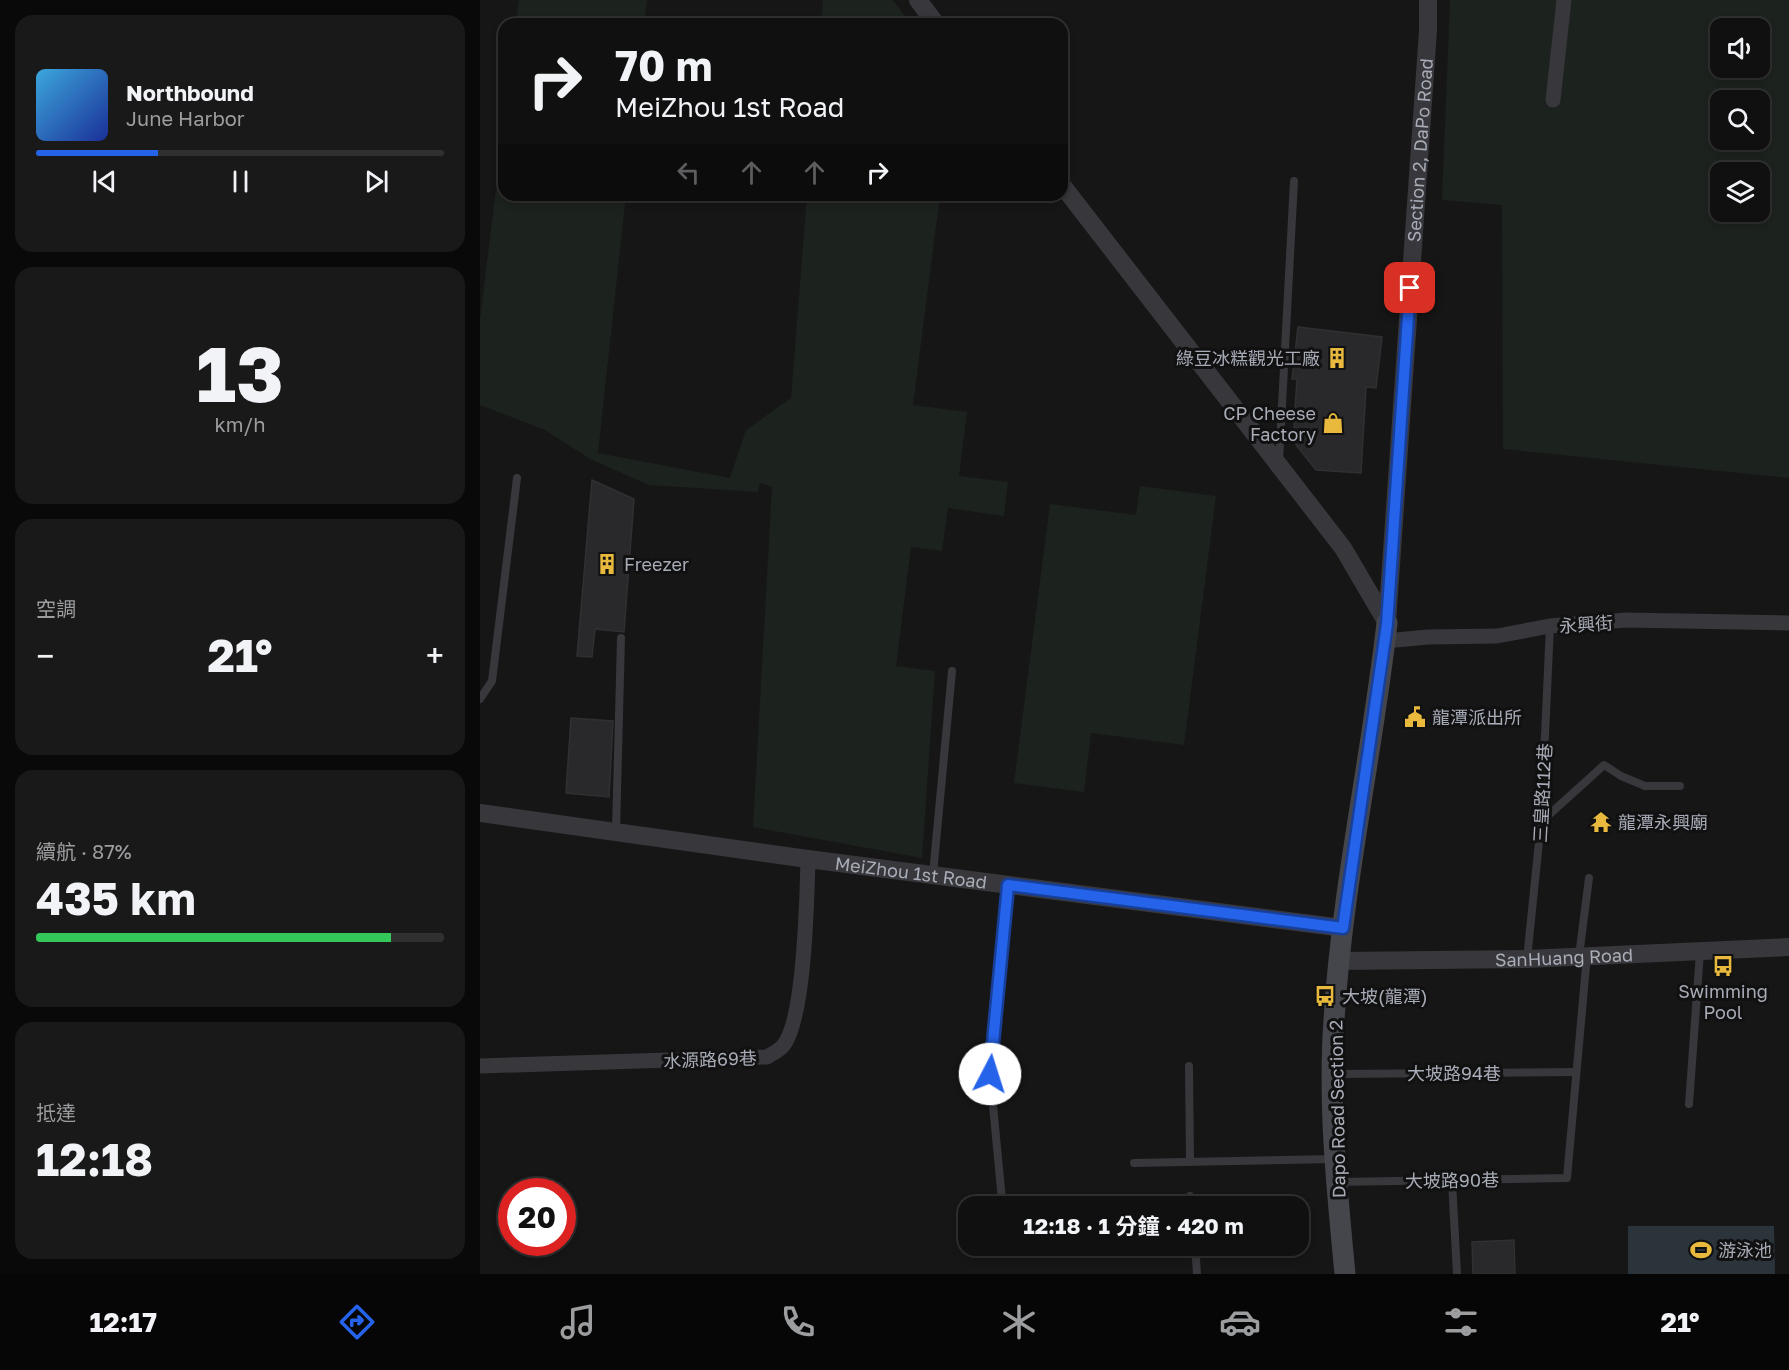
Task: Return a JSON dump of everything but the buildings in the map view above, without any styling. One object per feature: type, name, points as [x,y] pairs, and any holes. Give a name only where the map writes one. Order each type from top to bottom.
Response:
[{"type":"main road","name":"Dapo Road Section 2","points":[[1345,1274],[1337,1182],[1332,1074],[1334,1021],[1343,928],[1386,632]]},
{"type":"street","points":[[918,0],[932,18]]},
{"type":"street","name":"Section 2, DaPo Road","points":[[1386,632],[1428,0]]},
{"type":"street","points":[[1554,100],[1564,0]]},
{"type":"street","points":[[1068,193],[1343,548],[1386,632]]},
{"type":"street","name":"永興街","points":[[1386,632],[1428,637],[1497,636],[1550,626],[1626,620],[1789,623]]},
{"type":"street","name":"MeiZhou 1st Road","points":[[480,813],[808,859],[1343,928]]},
{"type":"street","name":"水源路69巷","points":[[480,1066],[767,1057],[783,1046],[792,1027],[801,979],[806,933],[808,859]]},
{"type":"street","name":"SanHuang Road","points":[[1339,961],[1527,959],[1789,947]]},
{"type":"lane","points":[[1279,464],[1294,181]]},
{"type":"lane","points":[[480,699],[492,681],[517,478]]},
{"type":"lane","name":"三皇路112巷","points":[[1527,959],[1541,822],[1550,626]]},
{"type":"lane","points":[[616,832],[621,638]]},
{"type":"lane","points":[[933,875],[952,671]]},
{"type":"lane","points":[[1541,822],[1604,765],[1621,776],[1645,786],[1680,786]]},
{"type":"lane","points":[[1575,1072],[1589,878]]},
{"type":"lane","points":[[1002,1196],[990,1074],[1008,885]]},
{"type":"lane","points":[[1689,1104],[1701,950]]},
{"type":"lane","points":[[1189,1066],[1190,1162]]},
{"type":"lane","name":"大坡路94巷","points":[[1332,1074],[1575,1072]]},
{"type":"lane","name":"大坡路90巷","points":[[1337,1182],[1567,1178],[1575,1072]]},
{"type":"lane","points":[[1134,1163],[1336,1159]]},
{"type":"lane","points":[[1452,1180],[1457,1274]]},
{"type":"lane","points":[[1196,1256],[1197,1274]]},
{"type":"shaded area","points":[[519,0],[647,0],[645,18],[517,18]]},
{"type":"shaded area","points":[[823,0],[893,0],[906,18],[822,18]]},
{"type":"shaded area","points":[[1450,0],[1789,0],[1789,478],[1503,449],[1502,205],[1442,200]]},
{"type":"shaded area","points":[[498,173],[498,201],[625,201],[598,453],[730,478],[746,430],[791,398],[807,201],[939,201],[913,405],[967,412],[959,476],[1008,482],[1004,516],[948,508],[942,551],[911,547],[896,666],[935,671],[922,858],[753,827],[772,487],[760,483],[758,492],[649,485],[590,459],[545,430],[480,405],[480,319]]},
{"type":"shaded area","points":[[1140,486],[1216,496],[1184,745],[1091,733],[1084,792],[1014,783],[1050,504],[1136,515]]},
{"type":"shaded area","name":"游泳池","points":[[1628,1226],[1774,1226],[1775,1274],[1628,1274]]},
{"type":"place","name":"綠豆冰糕觀光工廠","points":[[1337,358]]},
{"type":"place","name":"CP Cheese Factory","points":[[1333,423]]},
{"type":"place","name":"Freezer","points":[[607,564]]},
{"type":"place","name":"龍潭派出所","points":[[1415,717]]},
{"type":"place","name":"龍潭永興廟","points":[[1601,822]]},
{"type":"place","name":"Swimming Pool","points":[[1723,966]]},
{"type":"place","name":"大坡(龍潭)","points":[[1325,996]]},
{"type":"place","name":"游泳池","points":[[1701,1250]]},
{"type":"route","points":[[990,1074],[1008,885],[1343,928],[1387,624],[1410,288]]}]
